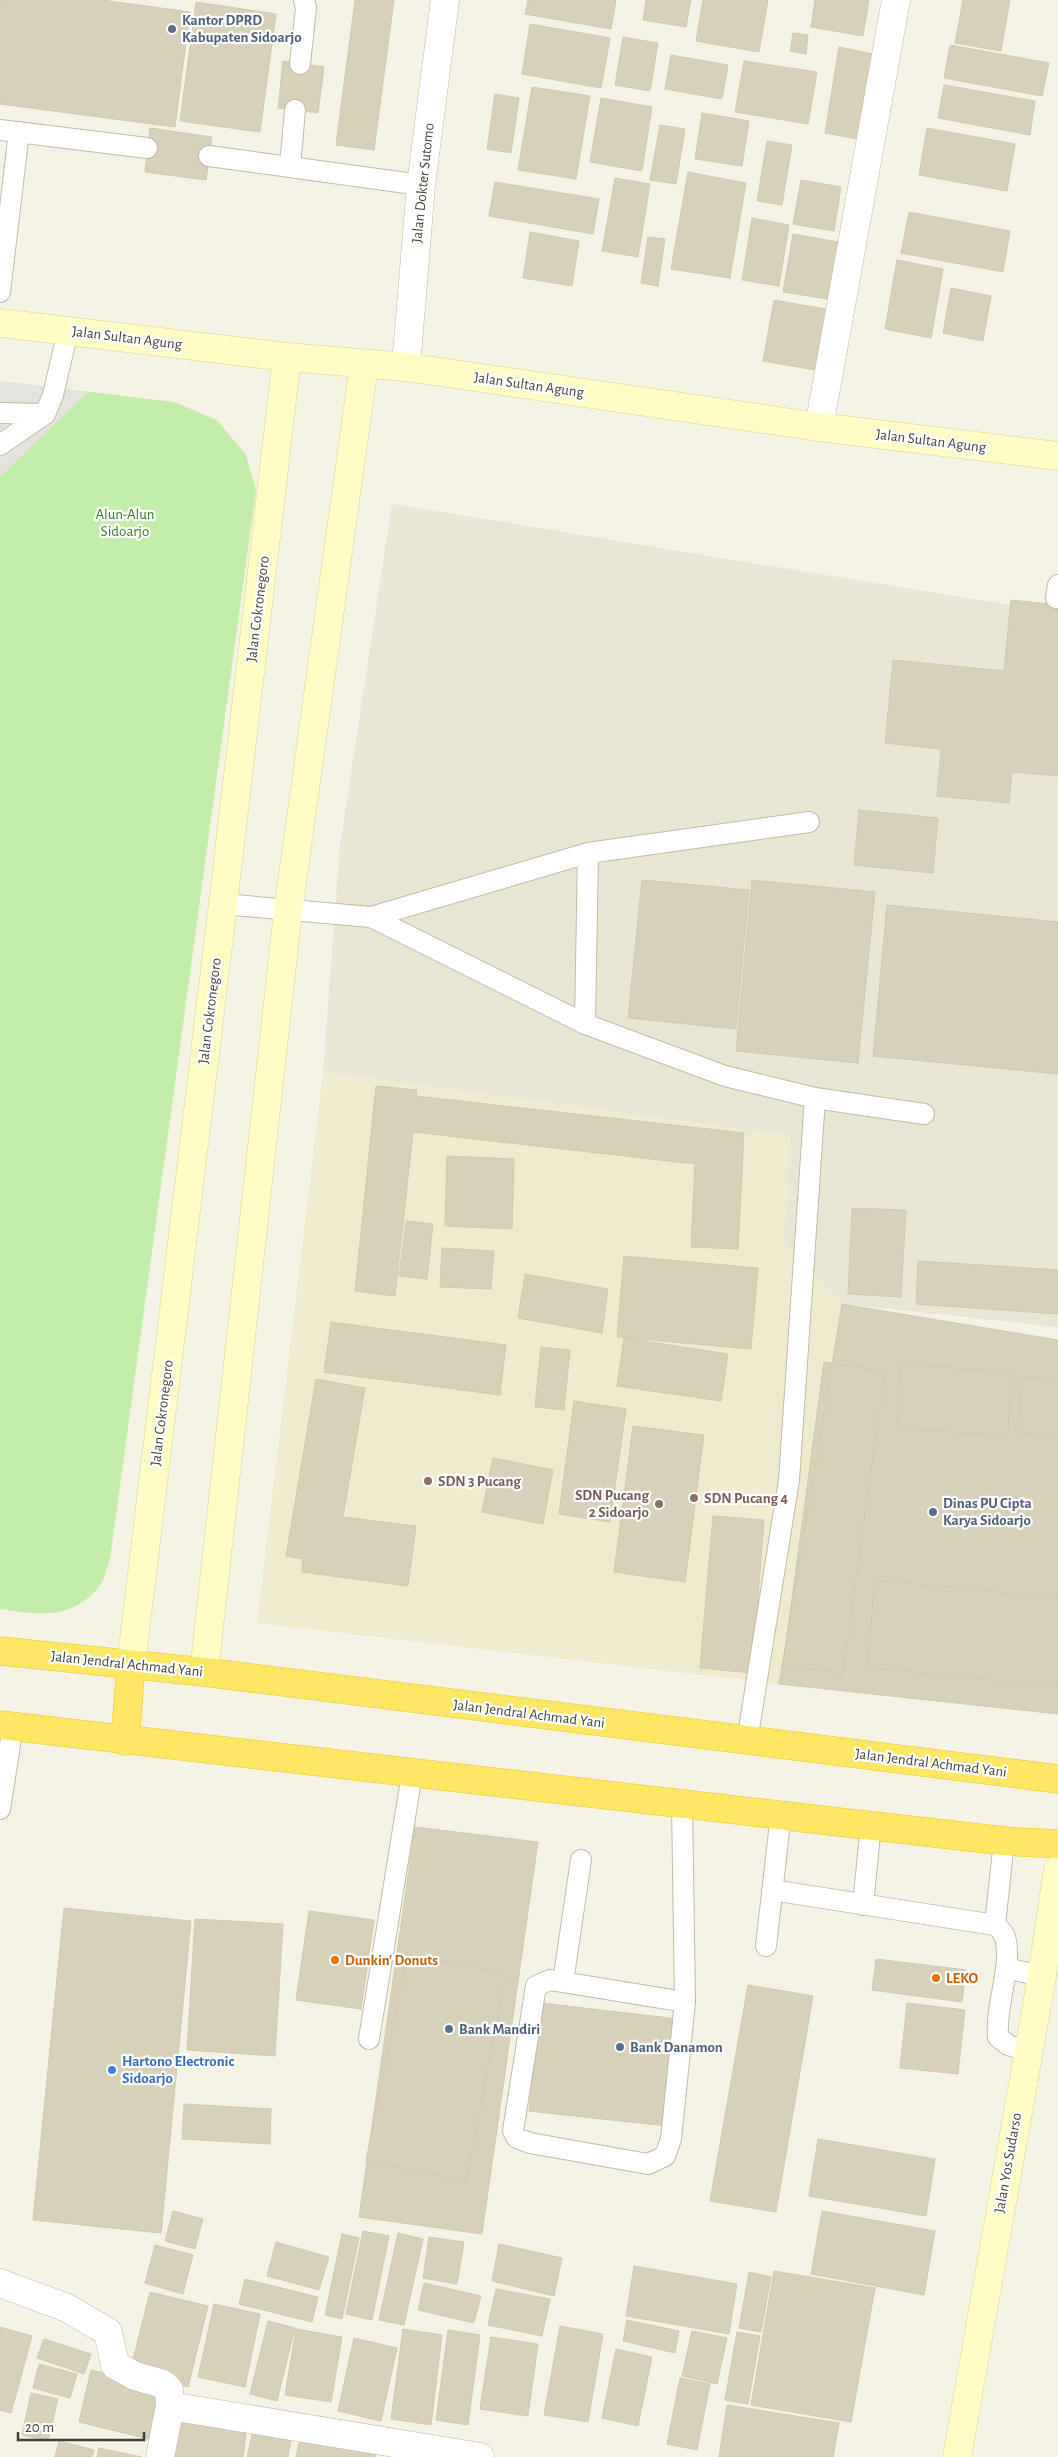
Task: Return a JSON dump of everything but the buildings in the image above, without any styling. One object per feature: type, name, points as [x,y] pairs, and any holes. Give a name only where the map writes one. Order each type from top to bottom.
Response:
[{"type":"highway","name":"Jalan Jendral Achmad Yani","points":[[0,1651],[204,1672],[1058,1779]]},
{"type":"highway","points":[[125,1741],[131,1665]]},
{"type":"highway","points":[[6,1726],[412,1774],[871,1824],[1004,1842],[1058,1844]]},
{"type":"street","name":"Jalan Dokter Sutomo","points":[[406,367],[421,184],[445,0]]},
{"type":"street","points":[[819,427],[896,0]]},
{"type":"street","name":"Jalan Sultan Agung","points":[[0,323],[287,357],[364,365],[406,367],[819,427],[1058,456]]},
{"type":"street","name":"Jalan Cokronegoro","points":[[131,1665],[287,357]]},
{"type":"street","points":[[204,1672],[288,911],[364,365]]},
{"type":"street","name":"Jalan Yos Sudarso","points":[[957,2457],[1042,1976],[1058,1869]]},
{"type":"street","points":[[0,2283],[67,2308],[108,2332],[115,2365],[135,2376],[163,2384],[169,2390],[170,2406],[160,2457]]},
{"type":"street","points":[[170,2406],[389,2450],[480,2457]]},
{"type":"lane","points":[[300,64],[306,8],[304,0]]},
{"type":"lane","points":[[290,167],[295,110]]},
{"type":"lane","points":[[0,292],[10,131],[148,148]]},
{"type":"lane","points":[[209,156],[421,184]]},
{"type":"lane","points":[[0,445],[45,414],[53,396],[68,331]]},
{"type":"lane","points":[[0,413],[45,414]]},
{"type":"lane","points":[[223,904],[372,917],[588,853],[809,822]]},
{"type":"lane","points":[[585,1024],[588,853]]},
{"type":"lane","points":[[372,917],[585,1024],[725,1076],[815,1098],[924,1114]]},
{"type":"lane","points":[[747,1741],[789,1480],[815,1098]]},
{"type":"lane","points":[[0,1809],[6,1726]]},
{"type":"lane","points":[[369,2039],[412,1774]]},
{"type":"lane","points":[[682,1803],[685,2002],[672,2139],[665,2156],[648,2164],[530,2143],[517,2138],[513,2131],[536,1986],[550,1980],[685,2002]]},
{"type":"lane","points":[[766,1946],[781,1814]]},
{"type":"lane","points":[[863,1905],[871,1824]]},
{"type":"lane","points":[[995,1924],[1004,1842]]},
{"type":"lane","points":[[562,1982],[580,1860]]},
{"type":"lane","points":[[772,1890],[995,1924],[1005,1936],[1006,1968],[996,2021],[998,2037],[1008,2045],[1028,2051]]},
{"type":"lane","points":[[1006,1968],[1042,1976]]},
{"type":"shaded area","points":[[0,381],[88,392],[0,477]]},
{"type":"shaded area","points":[[392,504],[1058,613],[1058,1327],[842,1304],[784,1242],[790,1136],[323,1072],[340,846]]},
{"type":"shaded area","name":"SDN Pucang 4","points":[[323,1072],[790,1136],[784,1242],[842,1304],[779,1684],[257,1623]]},
{"type":"green space","name":"Alun-Alun Sidoarjo","points":[[0,381],[174,402],[217,420],[246,455],[256,490],[110,1559],[100,1585],[87,1599],[76,1606],[53,1613],[0,1609]]},
{"type":"place","name":"Kantor DPRD Kabupaten Sidoarjo","points":[[172,29]]},
{"type":"place","name":"SDN 3 Pucang","points":[[428,1481]]},
{"type":"place","name":"SDN Pucang 4","points":[[694,1498]]},
{"type":"place","name":"SDN Pucang 2 Sidoarjo","points":[[659,1504]]},
{"type":"place","name":"Dinas PU Cipta Karya Sidoarjo","points":[[933,1512]]},
{"type":"place","name":"Dunkin' Donuts","points":[[335,1960]]},
{"type":"place","name":"LEKO","points":[[936,1978]]},
{"type":"place","name":"Bank Mandiri","points":[[449,2029]]},
{"type":"place","name":"Bank Danamon","points":[[620,2047]]},
{"type":"place","name":"Hartono Electronic Sidoarjo","points":[[112,2070]]}]
